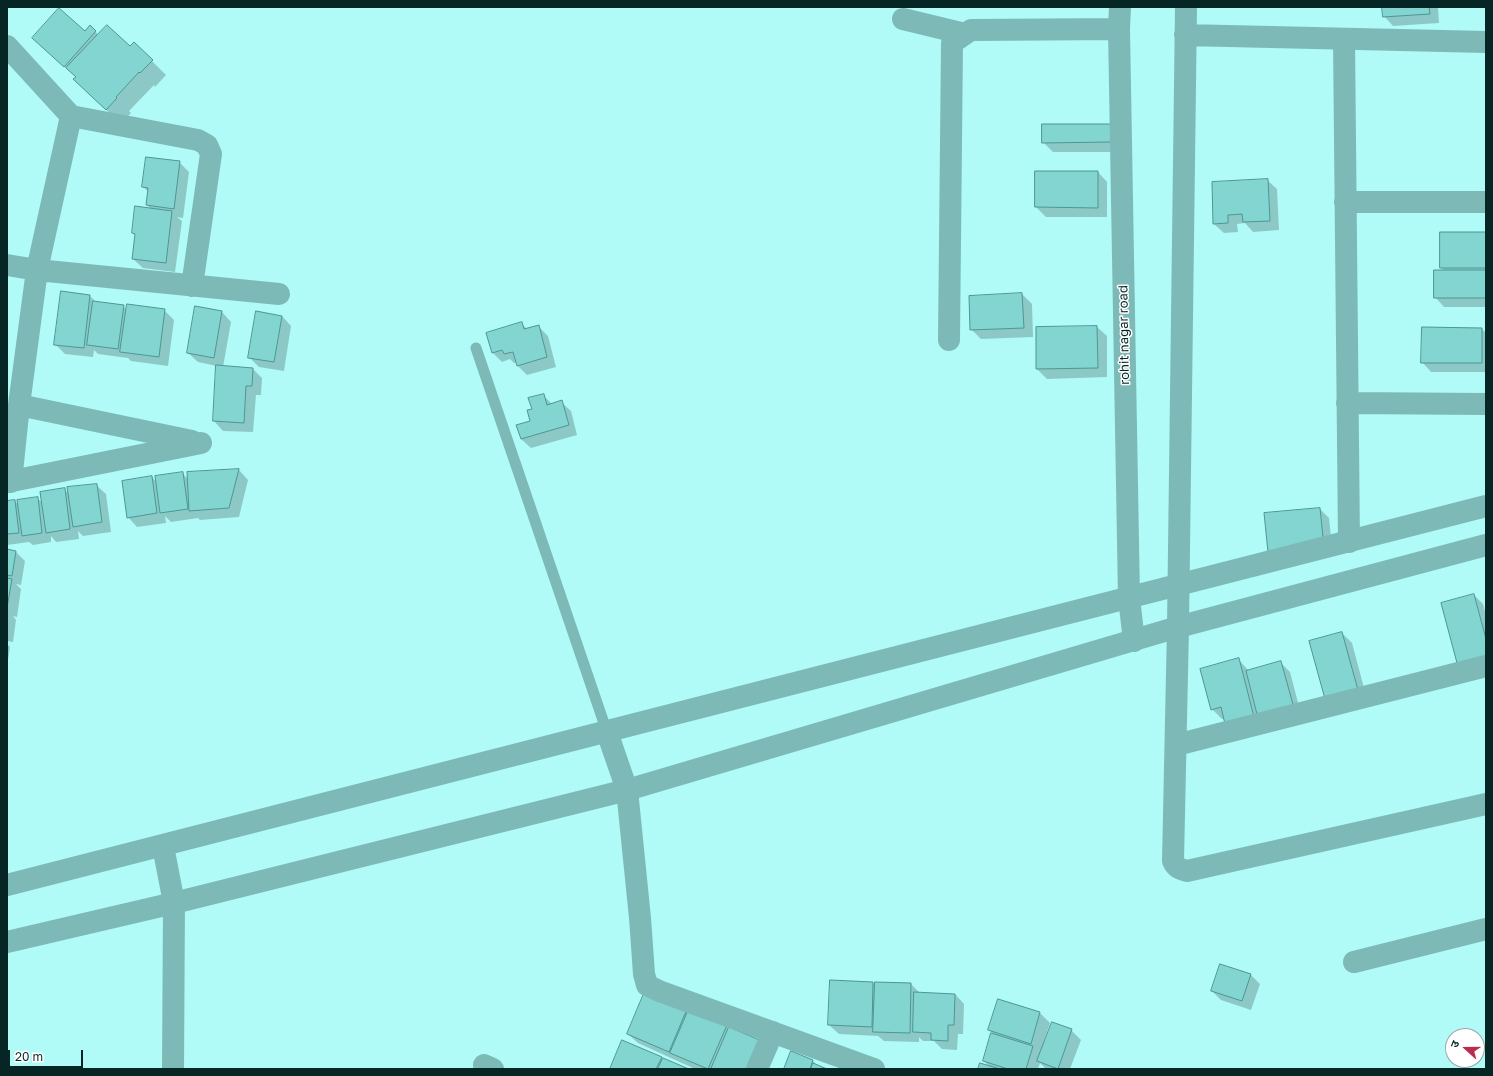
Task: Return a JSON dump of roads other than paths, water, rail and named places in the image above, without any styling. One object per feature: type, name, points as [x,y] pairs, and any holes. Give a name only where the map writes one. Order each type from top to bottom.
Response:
[{"type":"street","name":"rohit nagar road","points":[[1120,7],[1119,30],[1129,598],[1134,641]]},
{"type":"street","points":[[1186,7],[1178,627],[1173,861],[1175,866],[1187,871],[1486,804]]},
{"type":"street","points":[[903,19],[965,34]]},
{"type":"street","points":[[949,340],[952,43],[971,30],[1119,30]]},
{"type":"street","points":[[1185,35],[1486,42]]},
{"type":"street","points":[[1344,39],[1349,542]]},
{"type":"street","points":[[7,46],[71,116],[198,140],[207,145],[210,154],[192,286]]},
{"type":"street","points":[[19,405],[201,443],[9,482],[19,405],[37,270],[71,116]]},
{"type":"street","points":[[1345,202],[1486,202]]},
{"type":"street","points":[[7,265],[37,270],[279,294]]},
{"type":"street","points":[[1347,403],[1486,404]]},
{"type":"street","points":[[7,885],[1486,506]]},
{"type":"street","points":[[7,942],[174,903],[627,790],[1178,627],[1486,545]]},
{"type":"street","points":[[1176,745],[1486,666]]},
{"type":"street","points":[[607,732],[627,790],[644,974],[648,985],[659,991],[874,1069]]},
{"type":"street","points":[[163,846],[174,903],[173,1069]]},
{"type":"street","points":[[1354,962],[1486,929]]},
{"type":"street","points":[[757,1069],[773,1032]]},
{"type":"lane","points":[[476,348],[607,732]]}]
